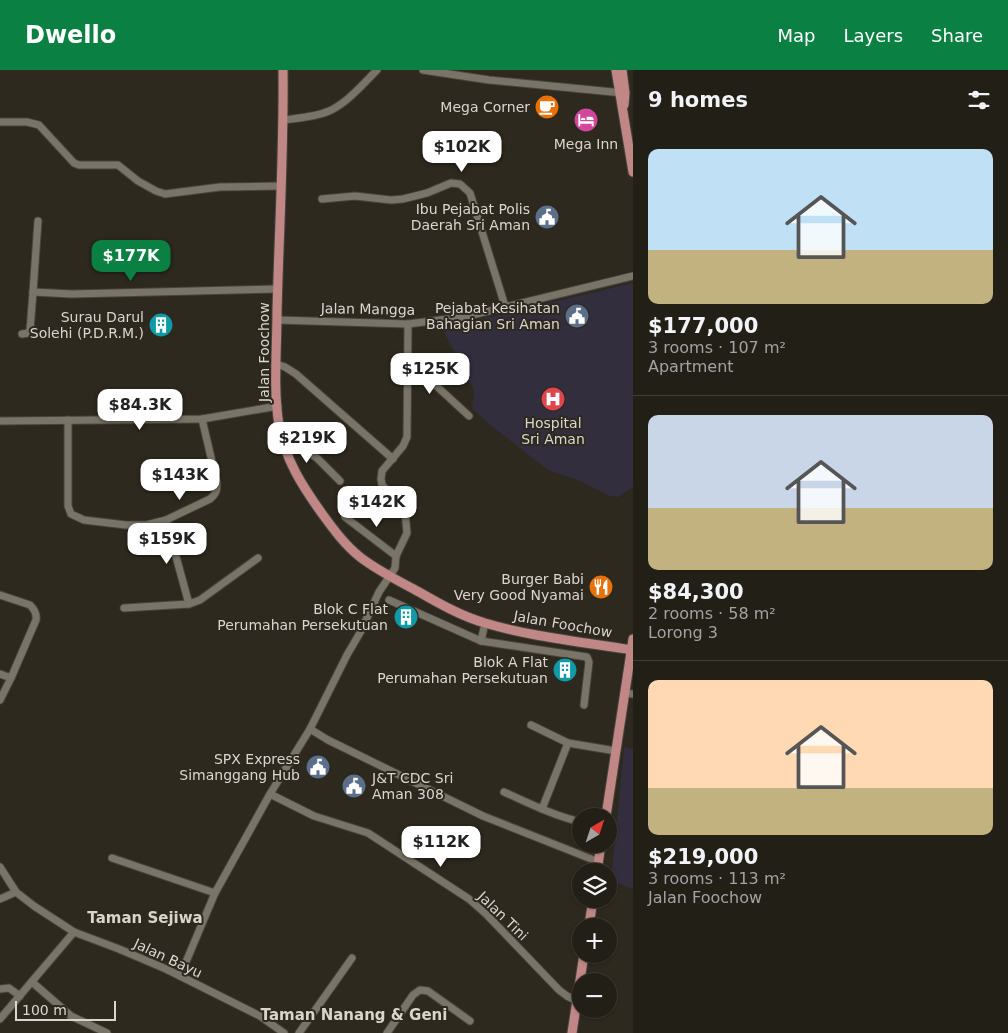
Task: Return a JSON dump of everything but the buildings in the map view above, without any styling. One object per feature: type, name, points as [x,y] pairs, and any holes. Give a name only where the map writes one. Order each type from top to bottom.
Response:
[{"type":"main road","name":"Jalan Foochow","points":[[282,70],[283,120],[277,320],[284,367],[278,406],[282,436],[294,470],[303,487],[343,542],[362,558],[394,567],[450,609],[485,623],[518,631],[632,650]]},
{"type":"main road","points":[[616,70],[622,93]]},
{"type":"main road","points":[[622,70],[624,112],[633,172]]},
{"type":"main road","points":[[607,808],[616,750],[629,694],[633,640]]},
{"type":"main road","points":[[572,1033],[574,1018]]},
{"type":"street","points":[[283,120],[329,111],[357,90],[377,70]]},
{"type":"street","points":[[423,70],[489,80],[622,93]]},
{"type":"street","points":[[0,122],[27,122],[39,125],[74,163],[79,165],[118,165],[138,181],[160,193],[220,187],[281,186]]},
{"type":"street","points":[[322,199],[354,196],[391,200],[403,199],[428,193],[451,183],[464,186],[470,193],[506,306]]},
{"type":"street","points":[[22,334],[28,333],[30,330],[38,221]]},
{"type":"street","name":"Jalan Mangga","points":[[277,320],[408,324],[464,317],[633,276]]},
{"type":"street","points":[[33,292],[72,294],[278,289]]},
{"type":"street","points":[[180,976],[216,893],[270,794],[310,729],[379,592],[394,567],[407,533],[405,512],[382,485],[381,480],[382,471],[403,446],[407,437],[408,324]]},
{"type":"street","points":[[407,359],[469,416]]},
{"type":"street","points":[[284,367],[393,459]]},
{"type":"street","points":[[0,421],[202,419],[278,406]]},
{"type":"street","points":[[68,420],[68,506],[71,514],[84,520],[146,525],[166,520],[210,499],[217,490],[202,419]]},
{"type":"street","points":[[282,436],[317,458],[340,481]]},
{"type":"street","points":[[345,517],[394,567]]},
{"type":"street","points":[[166,520],[189,604]]},
{"type":"street","points":[[124,608],[189,604],[200,600],[258,558]]},
{"type":"street","points":[[0,595],[30,605],[36,612],[36,620],[12,678],[0,698]]},
{"type":"street","points":[[389,600],[481,641],[587,657],[589,662],[584,705]]},
{"type":"street","points":[[481,641],[485,623]]},
{"type":"street","points":[[0,674],[12,678]]},
{"type":"street","points":[[531,725],[568,743],[616,750]]},
{"type":"street","points":[[310,729],[328,740],[483,816],[589,863]]},
{"type":"street","points":[[542,809],[568,743]]},
{"type":"street","points":[[504,792],[572,820]]},
{"type":"street","name":"Jalan Tini","points":[[270,794],[314,816],[368,833],[469,899],[487,915],[559,990],[572,999]]},
{"type":"street","points":[[112,858],[216,893]]},
{"type":"street","name":"Jalan Bayu","points":[[0,867],[16,892],[74,932],[120,949],[180,976],[260,1016],[284,1033]]},
{"type":"street","points":[[0,900],[16,892]]},
{"type":"street","points":[[0,1018],[74,932]]},
{"type":"street","points":[[299,1033],[352,958]]},
{"type":"street","points":[[32,982],[71,1016],[107,1033]]},
{"type":"street","points":[[0,989],[9,988],[20,996]]},
{"type":"street","points":[[387,1033],[412,995],[420,990],[428,991],[470,1021]]},
{"type":"shaded area","name":"Hospital Sri Aman","points":[[633,283],[633,487],[618,497],[610,496],[580,481],[548,470],[472,409],[474,390],[442,328]]},
{"type":"shaded area","points":[[624,747],[633,749],[633,889],[617,883],[617,863],[613,863],[614,853],[618,852],[618,809]]},
{"type":"place","name":"Mega Corner","points":[[547,107]]},
{"type":"place","name":"Mega Inn","points":[[586,120]]},
{"type":"place","name":"Ibu Pejabat Polis Daerah Sri Aman","points":[[547,217]]},
{"type":"place","name":"Pejabat Kesihatan Bahagian Sri Aman","points":[[577,316]]},
{"type":"place","name":"Surau Darul Solehi (P.D.R.M.)","points":[[161,325]]},
{"type":"place","name":"Hospital Sri Aman","points":[[553,399]]},
{"type":"place","name":"Burger Babi Very Good Nyamai","points":[[601,587]]},
{"type":"place","name":"Blok C Flat Perumahan Persekutuan","points":[[406,617]]},
{"type":"place","name":"Blok A Flat Perumahan Persekutuan","points":[[565,670]]},
{"type":"place","name":"SPX Express Simanggang Hub","points":[[318,767]]},
{"type":"place","name":"J&T CDC Sri Aman 308","points":[[354,786]]},
{"type":"district","name":"Taman Sejiwa","points":[[145,918]]},
{"type":"district","name":"Taman Nanang & Geni","points":[[354,1015]]}]
